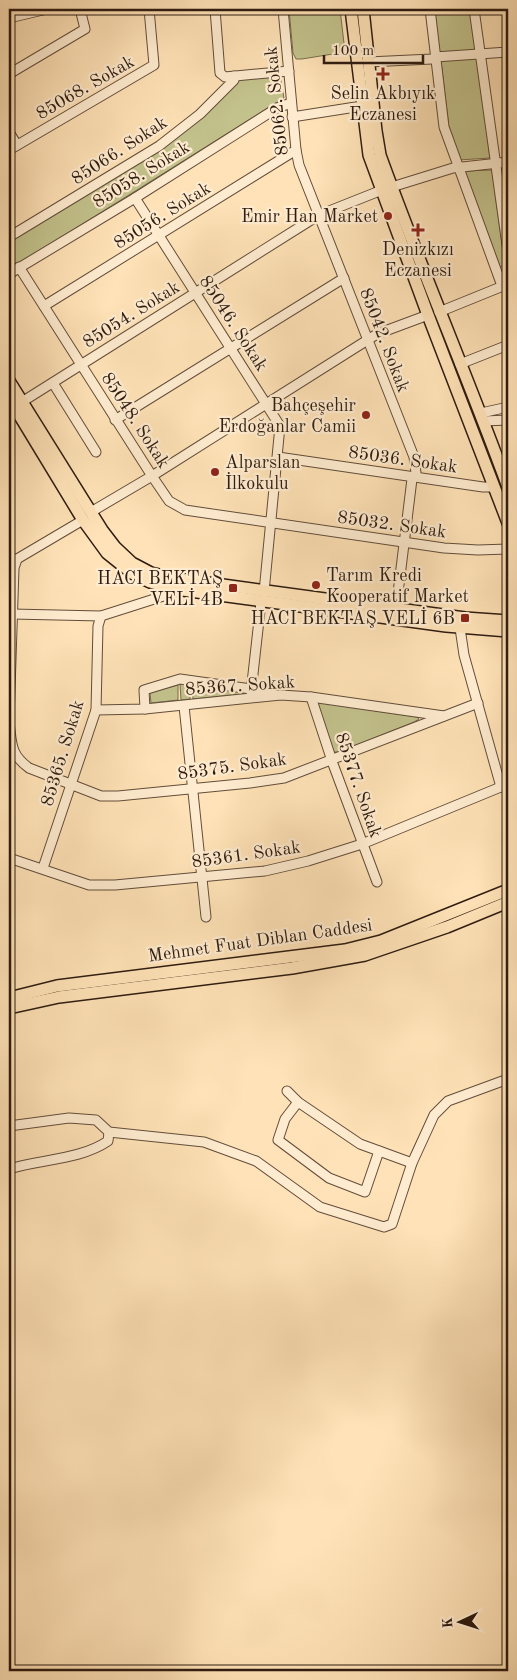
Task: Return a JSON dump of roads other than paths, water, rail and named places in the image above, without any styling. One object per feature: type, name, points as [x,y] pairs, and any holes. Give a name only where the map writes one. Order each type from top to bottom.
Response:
[{"type":"main road","points":[[351,9],[369,155],[387,189],[434,314],[493,487],[508,523]]},
{"type":"main road","points":[[363,9],[380,154],[387,189]]},
{"type":"main road","points":[[434,314],[460,364],[508,486]]},
{"type":"main road","points":[[9,381],[13,402],[87,516],[107,553],[132,573],[150,582],[175,589],[508,621]]},
{"type":"main road","points":[[87,516],[132,563],[150,573],[263,597],[460,628],[508,631]]},
{"type":"main road","name":"Mehmet Fuat Diblan Caddesi","points":[[9,998],[57,986],[344,950],[381,941],[508,890]]},
{"type":"main road","name":"Mehmet Fuat Diblan Caddesi","points":[[9,1008],[59,997],[292,968],[365,955],[447,927],[508,902]]},
{"type":"street","points":[[9,18],[47,9]]},
{"type":"street","points":[[9,74],[85,29],[80,9]]},
{"type":"street","name":"85068. Sokak","points":[[13,147],[154,65],[149,9]]},
{"type":"street","points":[[215,9],[220,73],[226,77],[289,71]]},
{"type":"street","name":"85062. Sokak","points":[[283,9],[296,150],[302,173],[320,215]]},
{"type":"street","points":[[9,721],[13,559],[152,476],[369,341],[377,334],[434,314],[505,285],[444,127],[430,9]]},
{"type":"street","points":[[474,9],[508,252]]},
{"type":"street","points":[[368,62],[432,59],[436,57],[508,52]]},
{"type":"street","name":"85066. Sokak","points":[[9,237],[159,146],[200,114],[234,80],[234,76]]},
{"type":"street","name":"85058. Sokak","points":[[9,274],[135,198],[277,108],[291,103]]},
{"type":"street","points":[[292,117],[362,106]]},
{"type":"street","points":[[9,132],[13,147]]},
{"type":"street","name":"85056. Sokak","points":[[44,306],[296,150]]},
{"type":"street","name":"85054. Sokak","points":[[13,402],[53,382],[320,215],[387,189],[458,167],[508,162]]},
{"type":"street","name":"85046. Sokak","points":[[135,198],[280,426],[272,523],[251,693]]},
{"type":"street","name":"85042. Sokak","points":[[320,215],[414,457],[416,473],[412,479],[396,609]]},
{"type":"street","name":"85048. Sokak","points":[[19,267],[115,420],[169,501],[185,510],[272,523]]},
{"type":"street","points":[[115,420],[344,278]]},
{"type":"street","points":[[460,364],[508,345]]},
{"type":"street","points":[[53,382],[96,452]]},
{"type":"street","points":[[482,417],[508,407]]},
{"type":"street","points":[[482,417],[508,420]]},
{"type":"street","name":"85036. Sokak","points":[[278,457],[493,487]]},
{"type":"street","name":"85032. Sokak","points":[[272,523],[444,548],[508,549]]},
{"type":"street","points":[[12,614],[101,616],[174,592],[175,589]]},
{"type":"street","name":"85365. Sokak","points":[[43,868],[96,710],[98,626],[101,616]]},
{"type":"street","points":[[460,628],[464,656],[504,785]]},
{"type":"street","points":[[145,709],[144,690],[180,679],[251,693]]},
{"type":"street","name":"85367. Sokak","points":[[96,710],[184,706],[251,693],[311,697],[445,716]]},
{"type":"street","name":"85377. Sokak","points":[[311,697],[377,882]]},
{"type":"street","name":"85375. Sokak","points":[[9,721],[12,748],[19,760],[29,768],[101,796],[149,794],[250,784],[284,778],[478,703]]},
{"type":"street","points":[[184,706],[206,917]]},
{"type":"street","name":"85361. Sokak","points":[[9,858],[89,885],[115,885],[265,871],[308,862],[362,844],[504,785]]},
{"type":"street","points":[[9,1126],[69,1118],[96,1120],[109,1132],[204,1142],[256,1161],[320,1208],[384,1227],[392,1224],[412,1163],[434,1115],[448,1101],[508,1079]]},
{"type":"street","points":[[287,1091],[298,1102],[360,1144],[412,1163]]},
{"type":"street","points":[[298,1102],[285,1119],[278,1140],[329,1178],[365,1192],[379,1151]]},
{"type":"street","points":[[9,1169],[23,1164],[97,1149],[108,1141],[109,1132]]},
{"type":"place","name":"Selin Akbıyık Eczanesi","points":[[383,74]]},
{"type":"place","name":"Emir Han Market","points":[[388,216]]},
{"type":"place","name":"Denizkızı Eczanesi","points":[[418,230]]},
{"type":"place","name":"Bahçeşehir Erdoğanlar Camii","points":[[366,415]]},
{"type":"place","name":"Alparslan İlkokulu","points":[[215,472]]},
{"type":"place","name":"Tarım Kredi Kooperatif Market","points":[[316,585]]},
{"type":"place","name":"HACI BEKTAŞ VELİ 4B","points":[[233,588]]},
{"type":"place","name":"HACI BEKTAŞ VELİ 6B","points":[[465,618]]}]
